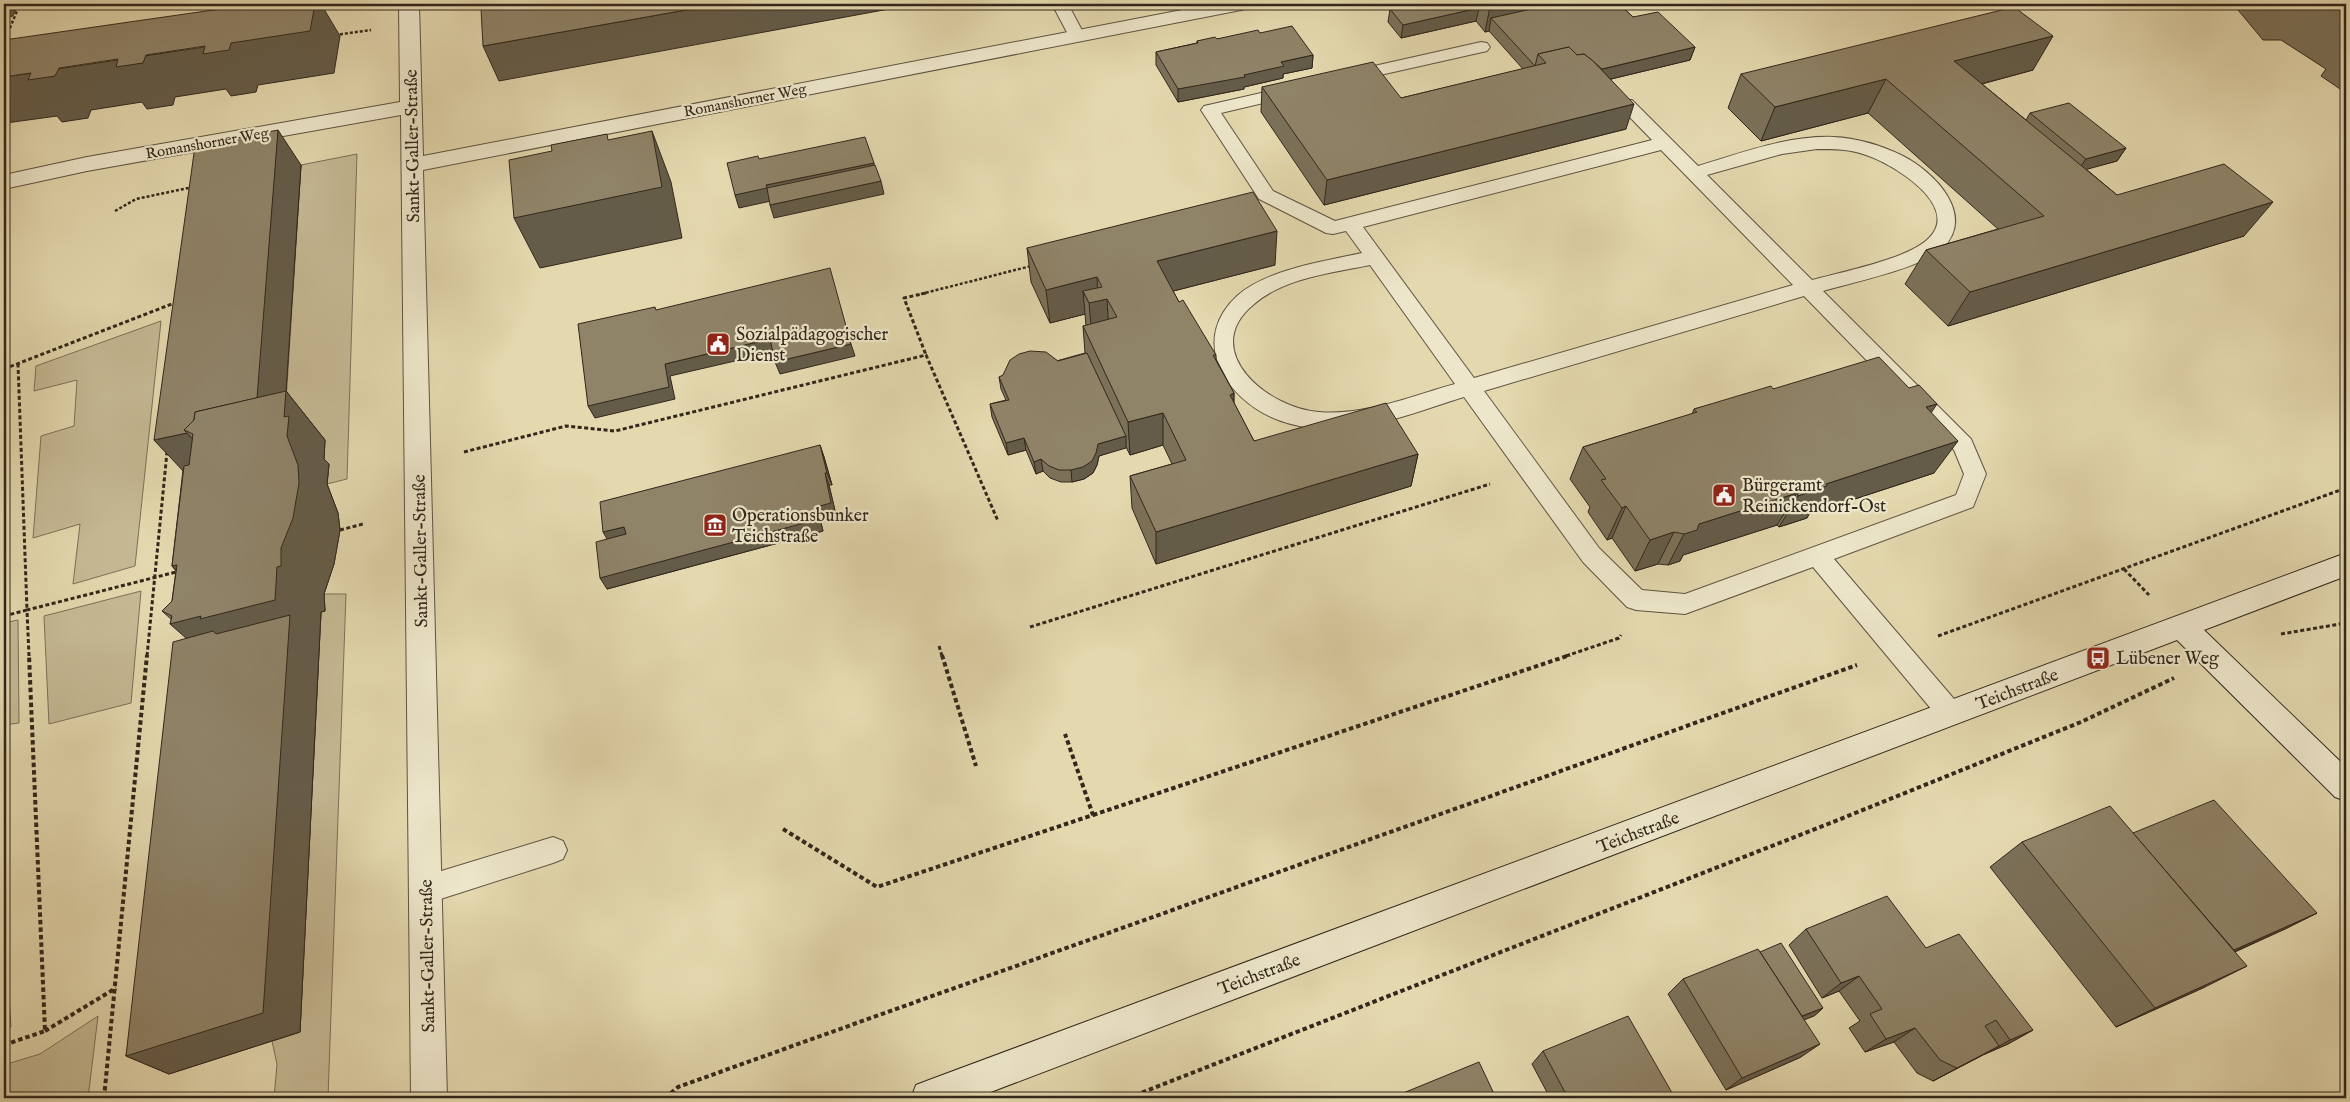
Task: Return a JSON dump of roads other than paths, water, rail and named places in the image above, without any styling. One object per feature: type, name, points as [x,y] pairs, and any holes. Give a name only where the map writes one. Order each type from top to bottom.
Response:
[{"type":"street","name":"Sankt-Galler-Straße","points":[[409,4],[429,1098]]},
{"type":"street","name":"Romanshorner Weg","points":[[412,165],[1241,4]]},
{"type":"street","name":"Romanshorner Weg","points":[[4,182],[87,164],[410,107]]},
{"type":"street","name":"Teichstraße","points":[[929,1098],[2346,564]]},
{"type":"street","points":[[2182,627],[2346,787]]},
{"type":"lane","points":[[1060,4],[1077,36]]},
{"type":"lane","points":[[1336,80],[1481,47]]},
{"type":"lane","points":[[1307,87],[1210,110],[1266,195],[1333,228],[1664,143]]},
{"type":"lane","points":[[1350,224],[1591,556],[1636,600],[1685,604],[1965,501],[1975,474],[1963,444],[1626,104]]},
{"type":"lane","points":[[1374,256],[1284,280],[1262,289],[1244,301],[1232,316],[1224,334],[1224,353],[1231,372],[1244,389],[1263,404],[1288,414],[1314,421],[1342,421],[1368,417],[1911,258],[1928,250],[1941,239],[1946,225],[1945,210],[1937,194],[1923,179],[1891,159],[1860,148],[1813,143],[1694,173]]},
{"type":"lane","points":[[1817,555],[1951,714]]},
{"type":"lane","points":[[426,890],[553,850]]},
{"type":"place","name":"Sozialpädagogischer Dienst","points":[[718,344]]},
{"type":"place","name":"Bürgeramt Reinickendorf-Ost","points":[[1724,495]]},
{"type":"place","name":"Operationsbunker Teichstraße","points":[[715,525]]},
{"type":"place","name":"Lübener Weg","points":[[2098,658]]}]
